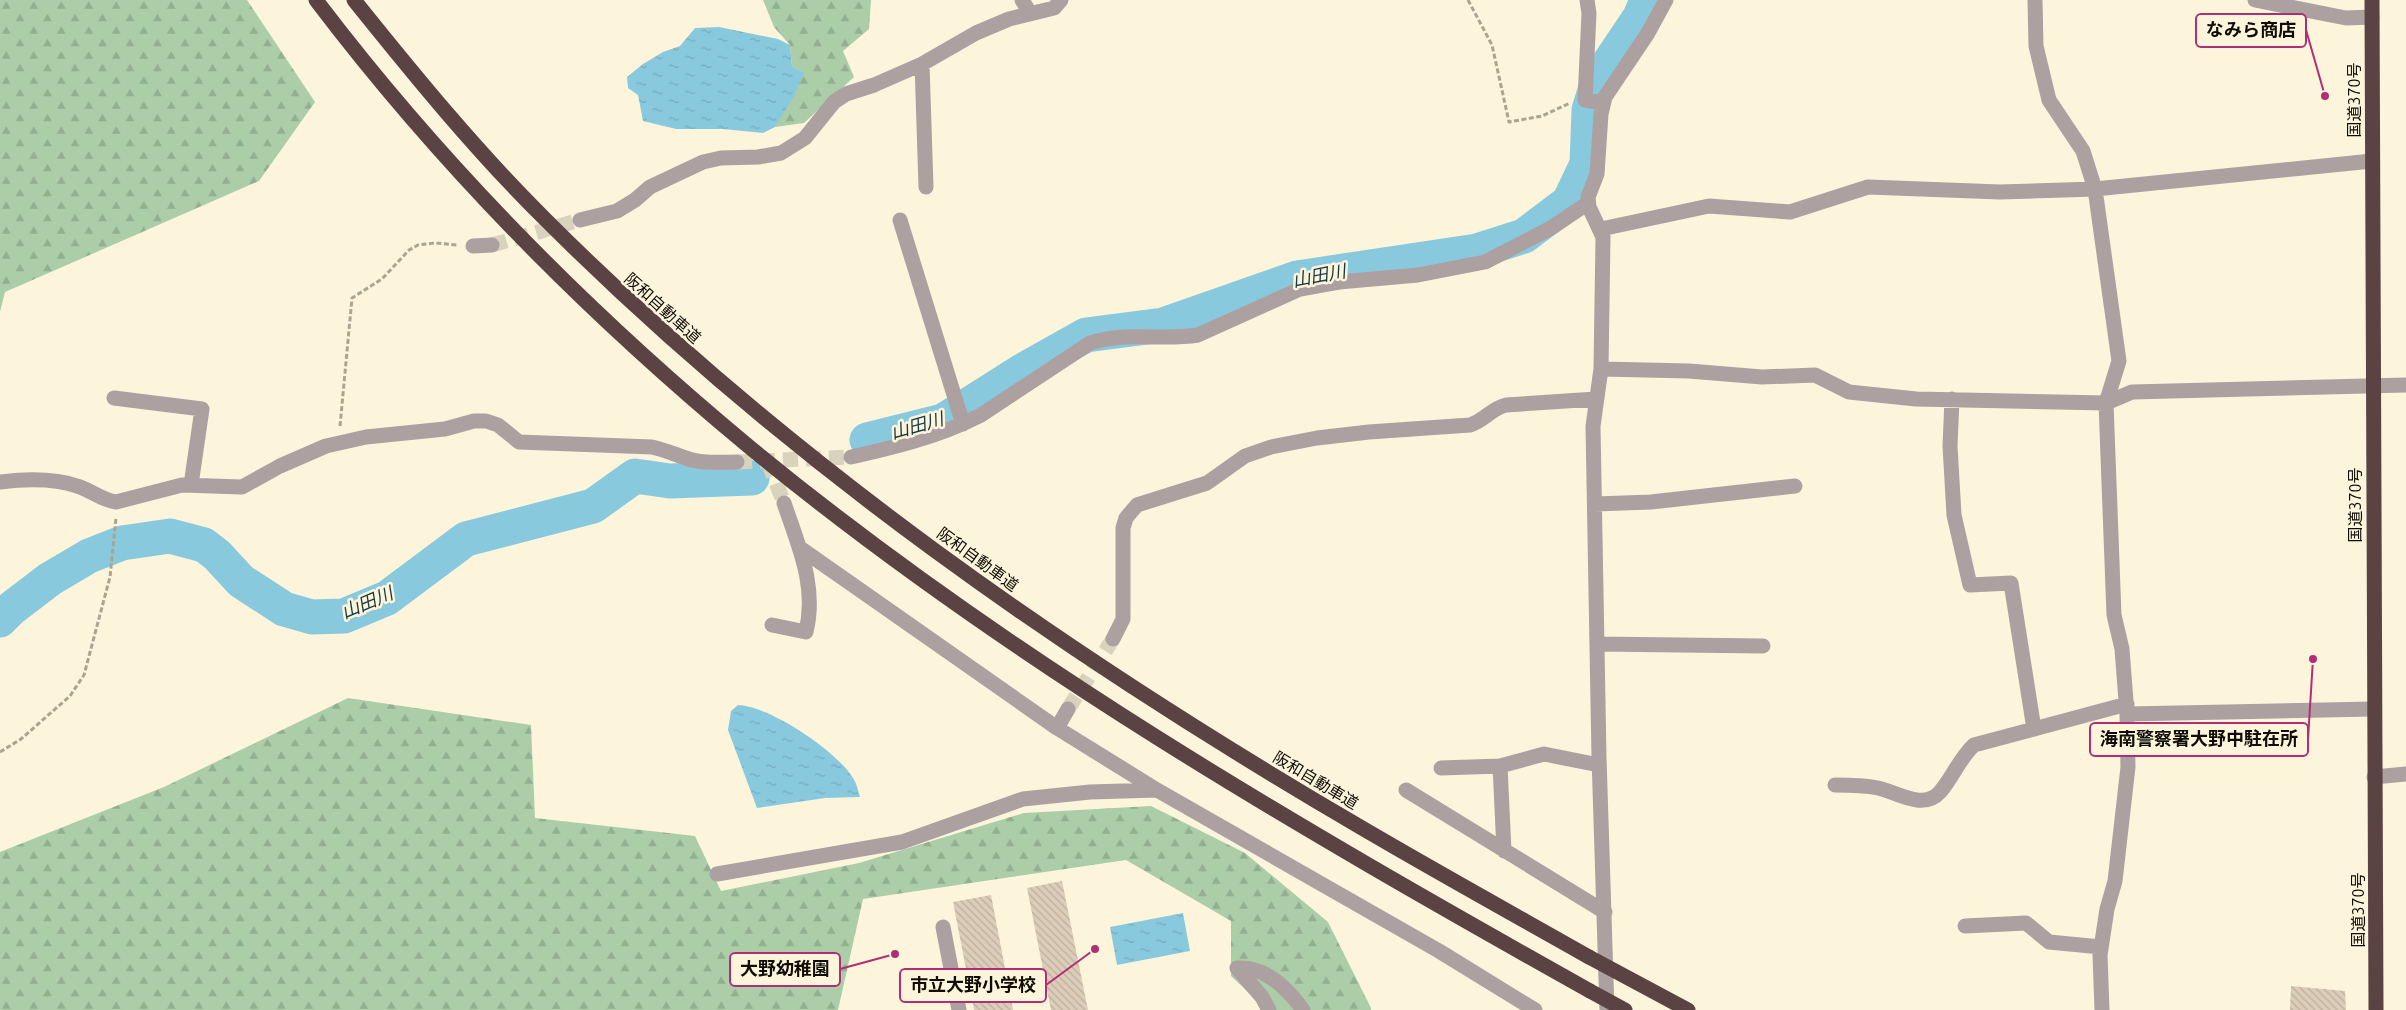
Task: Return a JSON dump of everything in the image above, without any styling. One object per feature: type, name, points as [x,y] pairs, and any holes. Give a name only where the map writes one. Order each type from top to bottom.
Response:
[{"type":"highway","points":[[316,0],[395,98],[461,174],[532,249],[666,375],[748,446],[840,518],[1027,652],[1128,718],[1353,856],[1626,1010]]},
{"type":"highway","name":"阪和自動車道","points":[[354,0],[417,78],[471,140],[557,231],[689,355],[768,422],[858,494],[1036,622],[1136,688],[1361,828],[1589,957],[1688,1010]]},
{"type":"highway","name":"国道370号","points":[[2372,0],[2373,709],[2376,1010]]},
{"type":"street","points":[[580,220],[617,211],[635,200],[650,187],[703,162],[722,158],[758,157],[780,153],[805,138],[834,102],[846,94],[874,85],[922,64],[976,34],[1009,19],[1026,7],[1054,8],[1061,0]]},
{"type":"street","points":[[1587,0],[1589,14],[1585,100],[1603,104]]},
{"type":"street","points":[[851,457],[931,436],[963,424],[980,415],[1090,343],[1124,336],[1180,338],[1198,335],[1300,289],[1339,282],[1418,275],[1485,262],[1551,228],[1588,202],[1597,174],[1603,104],[1609,88],[1648,33],[1666,0]]},
{"type":"street","points":[[2035,0],[2036,46],[2049,100],[2083,151],[2095,189],[2119,361],[2106,403],[2114,615],[2122,649],[2127,709],[2128,767],[2115,881],[2107,909],[2101,946],[2102,1010]]},
{"type":"street","points":[[2256,0],[2346,18],[2372,17]]},
{"type":"street","points":[[922,64],[926,187]]},
{"type":"street","points":[[1601,229],[1709,206],[1790,212],[1868,187],[2000,192],[2095,189],[2372,161]]},
{"type":"street","points":[[1588,202],[1603,237],[1601,369],[1594,426],[1599,765],[1607,1010]]},
{"type":"street","points":[[900,220],[963,424]]},
{"type":"street","points":[[473,246],[492,245]]},
{"type":"street","points":[[1601,369],[1689,371],[1762,377],[1815,375],[1849,392],[1916,399],[2106,403],[2132,392],[2406,385]]},
{"type":"street","points":[[114,398],[202,409],[191,485]]},
{"type":"street","points":[[1113,639],[1120,629],[1124,608],[1123,528],[1126,518],[1137,505],[1207,483],[1245,456],[1278,445],[1369,432],[1470,425],[1485,418],[1498,407],[1506,405],[1596,399]]},
{"type":"street","points":[[1952,399],[1950,446],[1954,515],[1970,585],[2011,582],[2034,729]]},
{"type":"street","points":[[0,482],[62,482],[79,486],[106,501],[116,502],[162,489],[191,485],[242,487],[280,466],[326,446],[366,437],[445,429],[474,421],[486,421],[498,425],[519,442],[652,447],[696,460],[737,462]]},
{"type":"street","points":[[1595,504],[1651,502],[1795,486]]},
{"type":"street","points":[[772,625],[806,632],[811,612],[811,598],[800,548],[784,504]]},
{"type":"street","points":[[800,548],[1057,728],[1157,790],[1431,946],[1526,1008]]},
{"type":"street","points":[[1597,644],[1763,646]]},
{"type":"street","points":[[1057,728],[1068,709]]},
{"type":"street","points":[[1835,785],[1858,784],[1881,789],[1912,800],[1930,799],[1940,793],[1963,755],[1974,745],[2034,729],[2127,709],[2373,709]]},
{"type":"street","points":[[1441,768],[1500,766],[1544,754],[1599,765]]},
{"type":"street","points":[[1500,766],[1504,851]]},
{"type":"street","points":[[2374,777],[2406,774]]},
{"type":"street","points":[[717,874],[902,842],[1023,798],[1090,792],[1157,790]]},
{"type":"street","points":[[1406,790],[1605,912]]},
{"type":"street","points":[[1965,926],[2026,923],[2049,942],[2101,946]]},
{"type":"street","points":[[943,927],[959,1010]]},
{"type":"street","points":[[1269,1010],[1262,997],[1237,968],[1248,967],[1270,976],[1291,993],[1303,1010]]},
{"type":"path","points":[[1468,0],[1492,45],[1510,122],[1542,116],[1573,102],[1585,100]]},
{"type":"path","points":[[338,444],[352,298],[382,279],[409,250],[418,245],[435,243],[473,246]]},
{"type":"path","points":[[0,752],[21,739],[70,696],[84,675],[111,568],[116,530],[116,502]]},
{"type":"green space","points":[[0,0],[247,0],[315,102],[259,181],[5,292],[0,312]]},
{"type":"green space","points":[[763,0],[871,0],[869,29],[843,51],[854,77],[804,123],[775,127],[803,73],[792,66],[790,45],[774,27]]},
{"type":"green space","points":[[348,698],[531,725],[535,818],[695,836],[721,891],[859,863],[1024,813],[1151,806],[1245,853],[1328,922],[1371,1010],[1267,1010],[1231,976],[1231,921],[1126,860],[863,899],[838,1010],[0,1010],[0,852],[164,787]]},
{"type":"water","points":[[719,27],[778,39],[790,45],[792,66],[804,73],[793,98],[775,127],[763,133],[723,129],[676,129],[643,121],[638,95],[628,88],[627,77],[643,64],[663,52],[680,46],[695,28]]},
{"type":"water","points":[[738,705],[751,707],[784,721],[818,743],[845,767],[854,780],[860,797],[825,798],[757,808],[728,730],[731,711]]},
{"type":"water","points":[[1183,913],[1190,951],[1117,965],[1110,927]]},
{"type":"building","points":[[1062,881],[1088,1010],[1051,1010],[1027,888]]},
{"type":"building","points":[[991,895],[1013,1010],[974,1010],[953,902]]},
{"type":"building","points":[[2291,986],[2345,991],[2346,1010],[2290,1010]]},
{"type":"waterway","name":"山田川","points":[[867,440],[943,421],[1022,371],[1086,335],[1163,325],[1297,278],[1477,251],[1524,236],[1569,202],[1587,164],[1589,110],[1599,78],[1640,17],[1647,0]]},
{"type":"waterway","name":"山田川","points":[[0,620],[12,608],[50,579],[89,556],[122,543],[170,536],[204,545],[217,555],[241,581],[284,609],[312,617],[344,616],[387,598],[466,539],[593,506],[635,476],[670,481],[752,478]]},
{"type":"tunnel","points":[[492,245],[580,220]]},
{"type":"tunnel","points":[[737,462],[851,457]]},
{"type":"tunnel","points":[[768,462],[784,503]]},
{"type":"tunnel","points":[[1068,709],[1113,639]]},
{"type":"place","name":"なみら商店","points":[[2325,96]]},
{"type":"place","name":"海南警察署大野中駐在所","points":[[2313,659]]},
{"type":"place","name":"市立大野小学校","points":[[1095,949]]},
{"type":"place","name":"大野幼稚園","points":[[895,954]]}]
